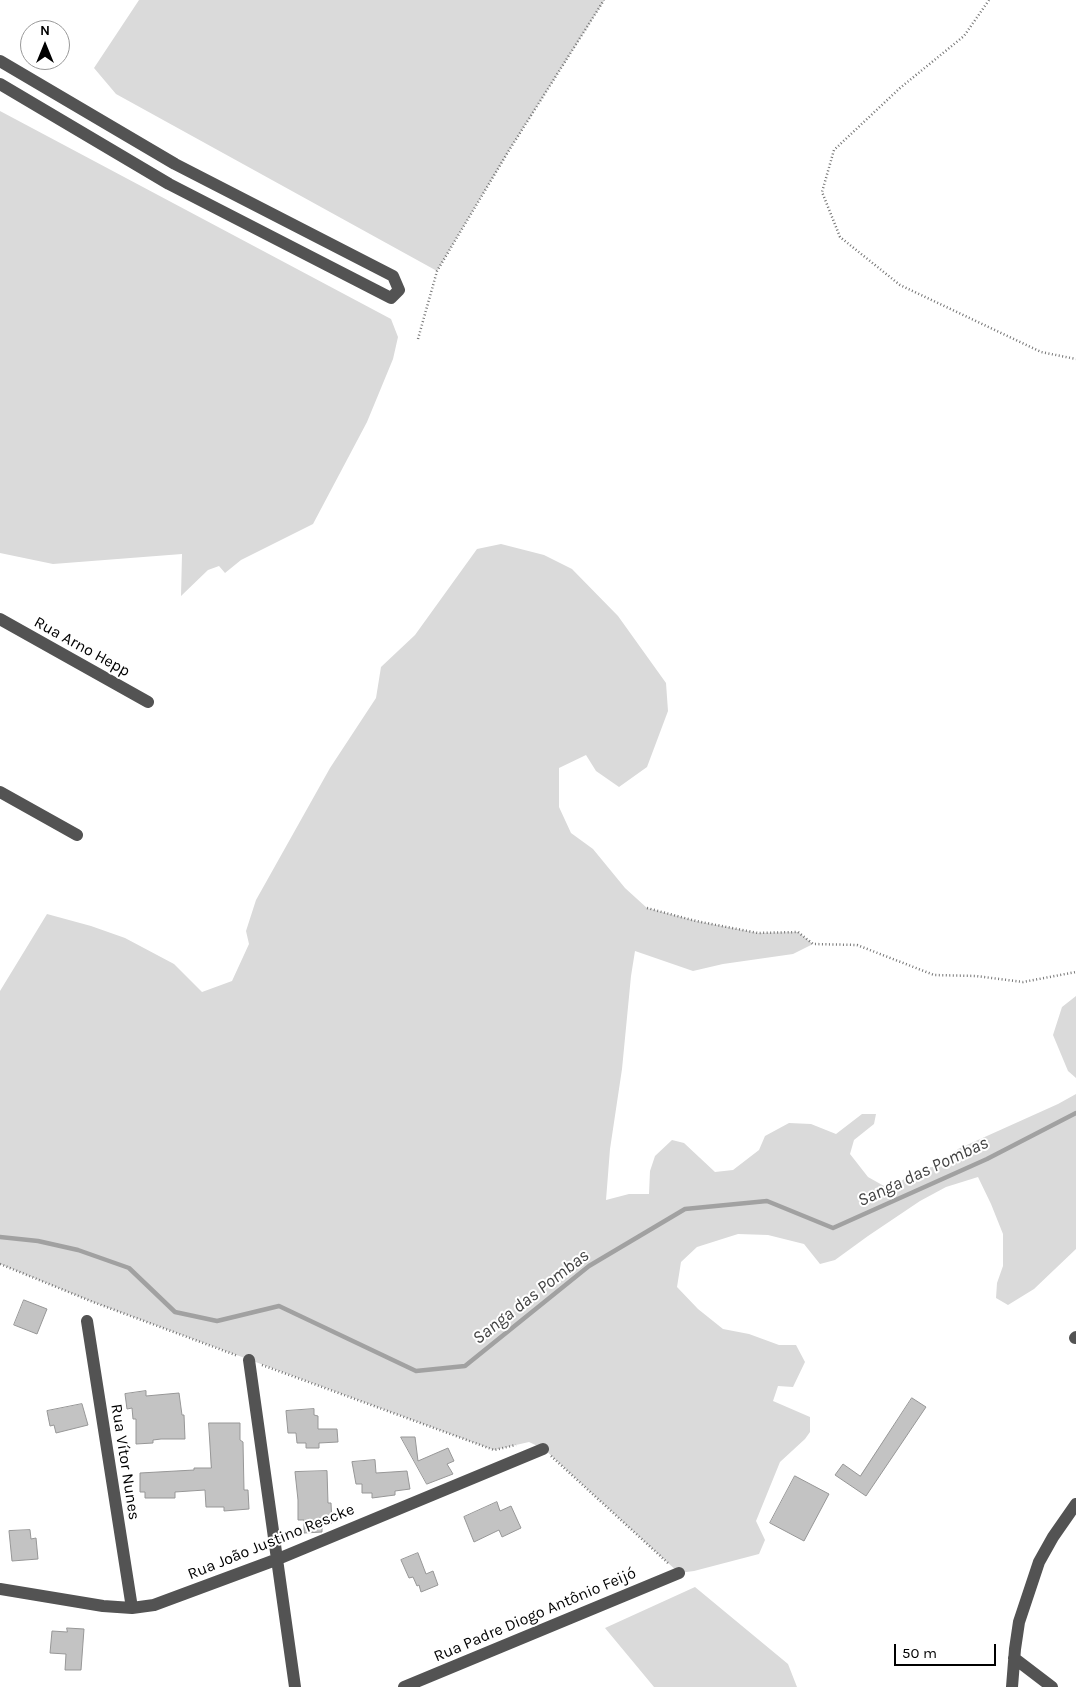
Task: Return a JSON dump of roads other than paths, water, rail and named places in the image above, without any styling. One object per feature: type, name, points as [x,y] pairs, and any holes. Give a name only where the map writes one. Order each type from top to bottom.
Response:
[{"type":"street","points":[[0,61],[175,164],[393,276],[399,290],[391,298],[169,184],[0,84]]},
{"type":"street","name":"Rua Arno Hepp","points":[[0,619],[148,702]]},
{"type":"street","points":[[0,792],[77,836]]},
{"type":"street","name":"Rua Vítor Nunes","points":[[87,1321],[132,1608]]},
{"type":"street","points":[[249,1360],[295,1687]]},
{"type":"street","name":"Rua João Justino Rescke","points":[[0,1589],[103,1606],[132,1608],[154,1605],[278,1559],[544,1449]]},
{"type":"street","points":[[1012,1687],[1019,1622],[1039,1562],[1076,1504]]},
{"type":"street","name":"Rua Padre Diogo Antônio Feijó","points":[[404,1687],[431,1682],[679,1573]]},
{"type":"street","points":[[1015,1653],[1052,1687]]},
{"type":"waterway","name":"Sanga das Pombas","points":[[0,1237],[38,1241],[78,1250],[129,1268],[175,1312],[217,1321],[279,1306],[416,1371],[465,1366],[589,1266],[685,1209],[767,1201],[833,1228],[987,1159],[1076,1113]]}]
